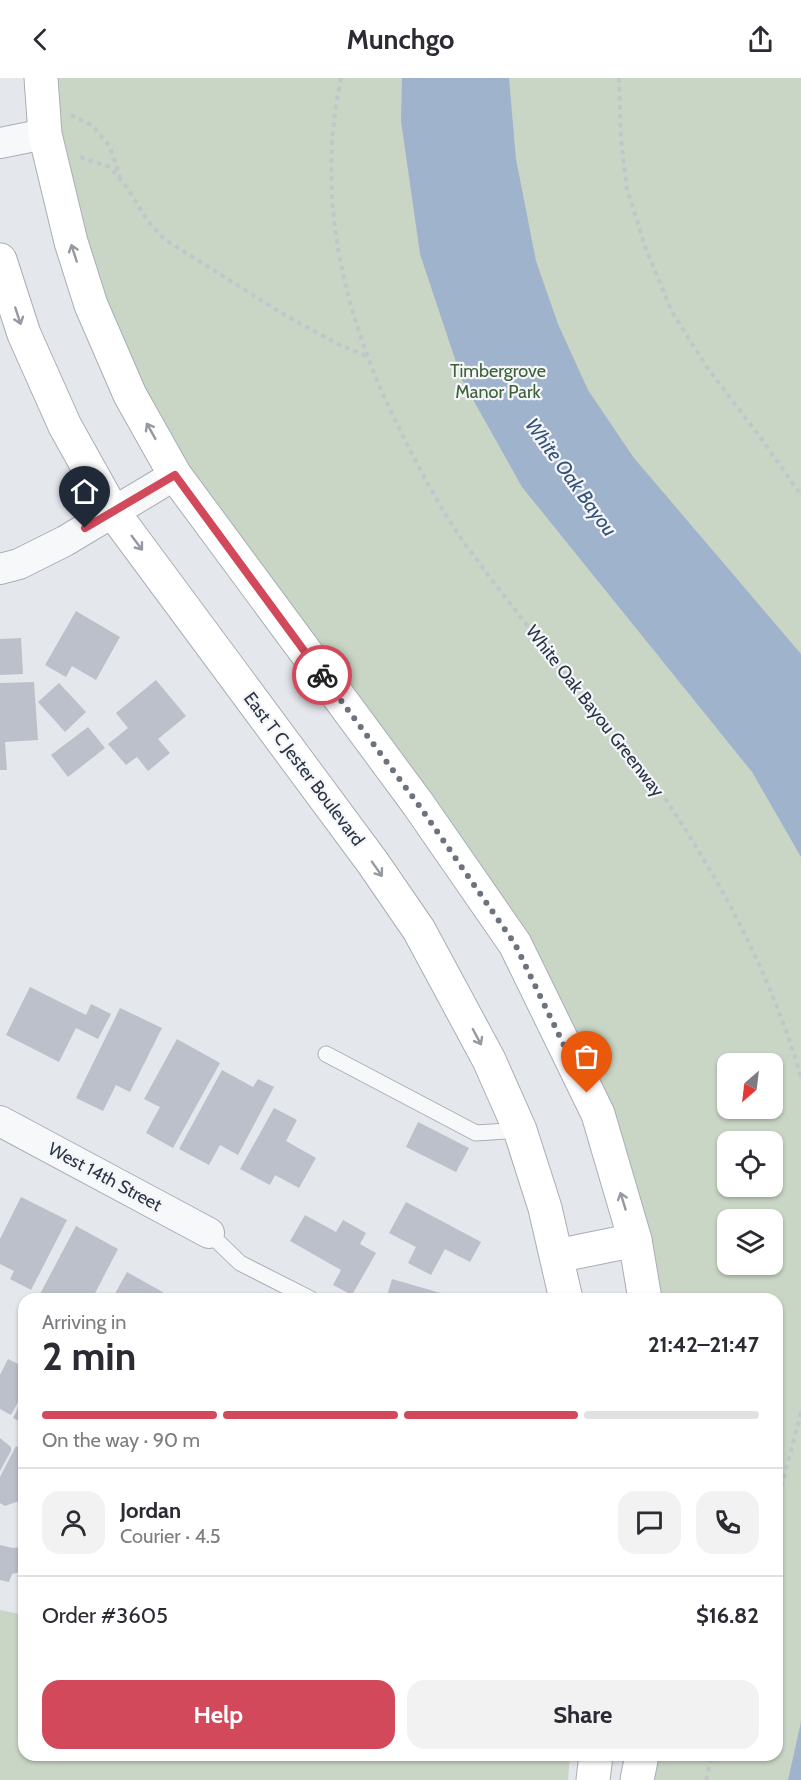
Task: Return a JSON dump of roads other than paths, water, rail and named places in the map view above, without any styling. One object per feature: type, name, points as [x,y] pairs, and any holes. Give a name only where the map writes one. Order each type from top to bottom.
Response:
[{"type":"street","points":[[40,78],[42,114],[55,124],[71,242],[91,305],[130,395],[175,475],[418,804],[515,944],[597,1114],[635,1240],[644,1293]]},
{"type":"street","points":[[0,143],[55,124]]},
{"type":"street","name":"East T C Jester Boulevard","points":[[0,260],[24,334],[42,375],[65,426],[113,512],[366,854],[419,930],[489,1060],[520,1130],[545,1208],[565,1293]]},
{"type":"street","points":[[0,568],[19,564],[65,541],[175,475]]},
{"type":"street","name":"West 14th Street","points":[[0,1121],[209,1233]]},
{"type":"street","points":[[557,1256],[635,1240]]},
{"type":"street","points":[[593,1780],[595,1761]]},
{"type":"street","points":[[636,1780],[641,1761]]},
{"type":"lane","points":[[326,1054],[476,1133],[520,1130]]},
{"type":"lane","points":[[209,1233],[240,1263],[299,1293]]},
{"type":"water","name":"White Oak Bayou","points":[[402,78],[509,78],[516,159],[536,261],[558,324],[588,390],[634,458],[801,654],[801,857],[752,772],[522,487],[462,380],[420,254],[401,121]]},
{"type":"water","points":[[801,1722],[801,1780],[788,1780]]},
{"type":"park label","name":"Timbergrove Manor Park","points":[[498,381]]}]
